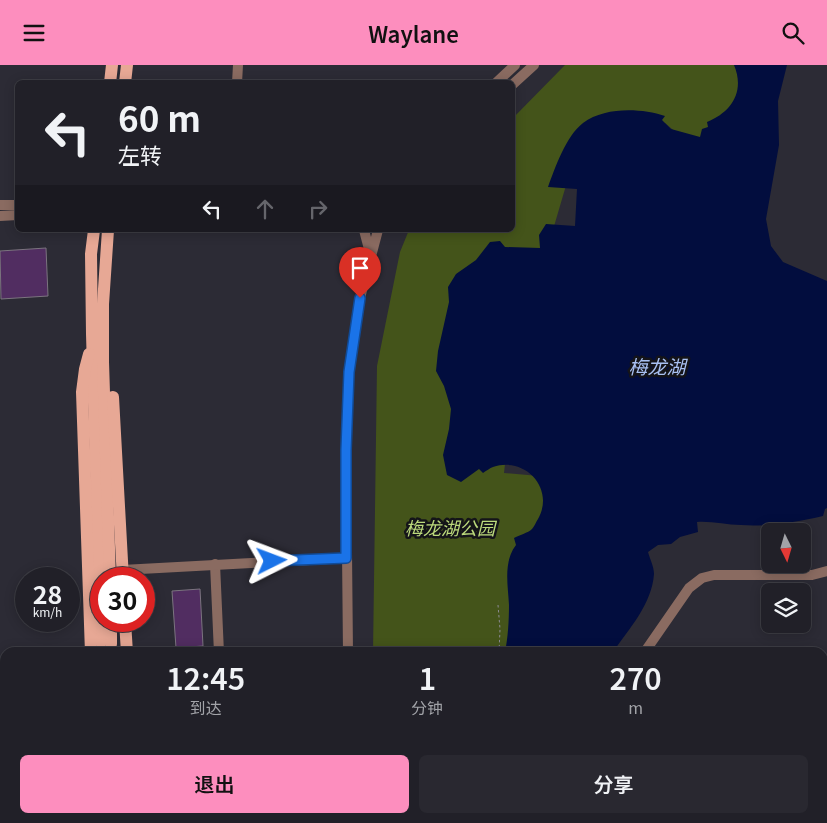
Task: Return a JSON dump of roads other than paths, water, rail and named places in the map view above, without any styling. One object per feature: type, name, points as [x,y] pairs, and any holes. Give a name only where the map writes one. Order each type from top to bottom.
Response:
[{"type":"main road","points":[[110,80],[112,65]]},
{"type":"main road","points":[[125,80],[127,65]]},
{"type":"main road","points":[[94,232],[91,254],[93,345],[103,567]]},
{"type":"main road","points":[[108,232],[103,328],[110,567]]},
{"type":"main road","points":[[103,328],[111,363],[123,567]]},
{"type":"main road","points":[[91,647],[82,392],[84,369],[93,345]]},
{"type":"main road","points":[[106,632],[106,643],[108,632]]},
{"type":"main road","points":[[126,632],[127,647]]},
{"type":"street","points":[[237,80],[238,65]]},
{"type":"street","points":[[499,80],[515,65]]},
{"type":"street","points":[[515,82],[534,65]]},
{"type":"street","points":[[0,205],[15,205]]},
{"type":"street","points":[[0,216],[15,215]]},
{"type":"street","points":[[365,232],[368,238],[370,255]]},
{"type":"street","points":[[348,647],[346,450],[349,372],[360,298],[377,232]]},
{"type":"street","points":[[155,571],[215,564],[346,558]]},
{"type":"street","points":[[215,564],[219,647]]},
{"type":"street","points":[[648,647],[689,588],[702,578],[714,575],[812,575],[827,571]]},
{"type":"water","name":"梅龙湖","points":[[734,65],[787,65],[778,101],[779,145],[766,219],[771,246],[783,262],[827,281],[827,508],[823,516],[785,523],[735,525],[697,522],[698,532],[680,537],[671,544],[658,545],[648,552],[654,574],[649,596],[639,616],[617,647],[506,647],[509,617],[508,566],[509,559],[516,545],[514,538],[533,528],[542,508],[543,497],[540,486],[534,478],[516,466],[493,467],[483,473],[479,469],[461,482],[447,475],[443,455],[451,409],[444,386],[436,371],[438,351],[449,302],[448,287],[456,274],[476,260],[490,242],[500,241],[505,247],[540,248],[539,235],[546,224],[575,226],[577,189],[548,187],[566,144],[583,123],[602,114],[612,112],[645,111],[665,116],[662,120],[671,129],[700,137],[702,129],[708,127],[707,122],[723,113],[734,99],[738,83]]},
{"type":"tunnel","points":[[101,642],[101,647]]},
{"type":"park label","name":"梅龙湖公园","points":[[450,527]]}]
